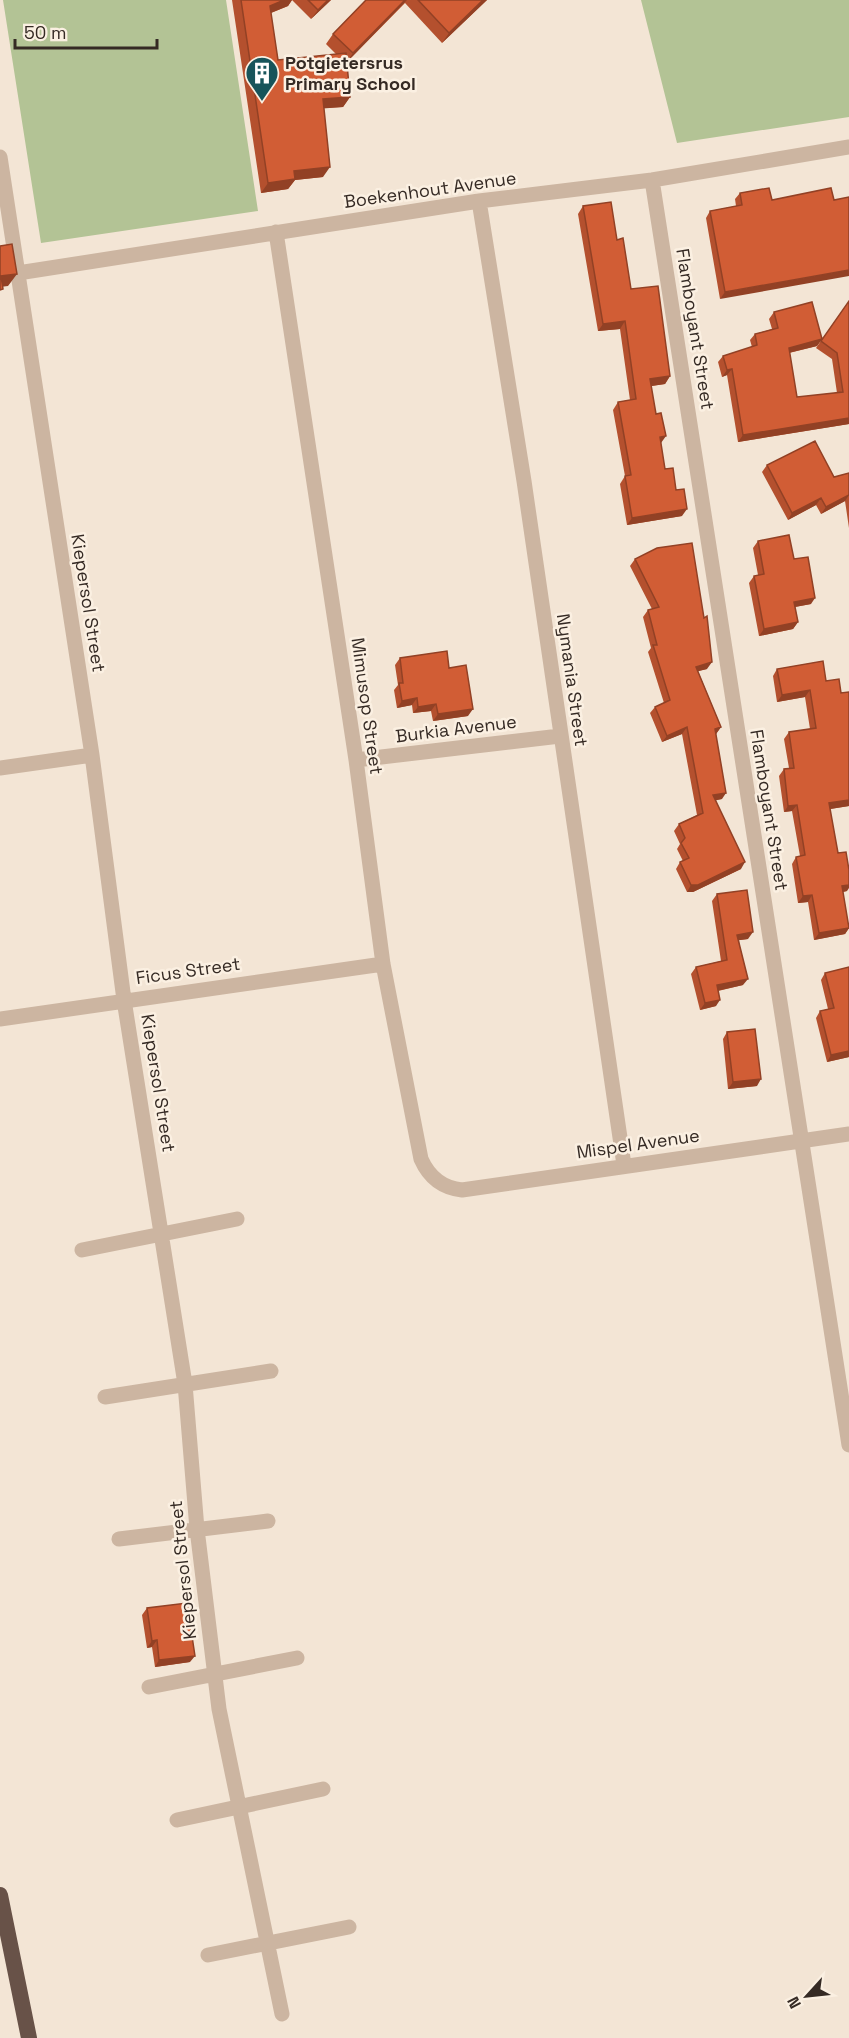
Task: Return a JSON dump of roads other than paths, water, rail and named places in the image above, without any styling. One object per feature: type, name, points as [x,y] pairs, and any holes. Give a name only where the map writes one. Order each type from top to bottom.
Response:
[{"type":"highway","points":[[0,1895],[29,2038]]},
{"type":"street","name":"Boekenhout Avenue","points":[[18,273],[479,201],[652,180],[849,147]]},
{"type":"street","name":"Kiepersol Street","points":[[0,157],[92,755],[124,1000],[163,1233],[185,1384],[197,1530],[214,1674],[282,2014]]},
{"type":"street","name":"Flamboyant Street","points":[[652,180],[849,1445]]},
{"type":"street","name":"Nymania Street","points":[[479,201],[524,481],[624,1165]]},
{"type":"street","name":"Mimusop Street","points":[[276,232],[356,760],[383,964],[421,1159],[435,1179]]},
{"type":"street","name":"Burkia Avenue","points":[[356,760],[560,736]]},
{"type":"street","points":[[0,768],[92,755]]},
{"type":"street","name":"Ficus Street","points":[[0,1019],[383,964]]},
{"type":"street","name":"Mispel Avenue","points":[[435,1179],[449,1188],[462,1190],[849,1134]]},
{"type":"street","points":[[82,1250],[237,1219]]},
{"type":"street","points":[[105,1397],[271,1371]]},
{"type":"street","points":[[119,1539],[268,1521]]},
{"type":"street","points":[[149,1687],[297,1658]]},
{"type":"street","points":[[177,1820],[323,1789]]},
{"type":"street","points":[[208,1955],[349,1927]]},
{"type":"place","name":"Potgietersrus Primary School","points":[[262,102]]}]
